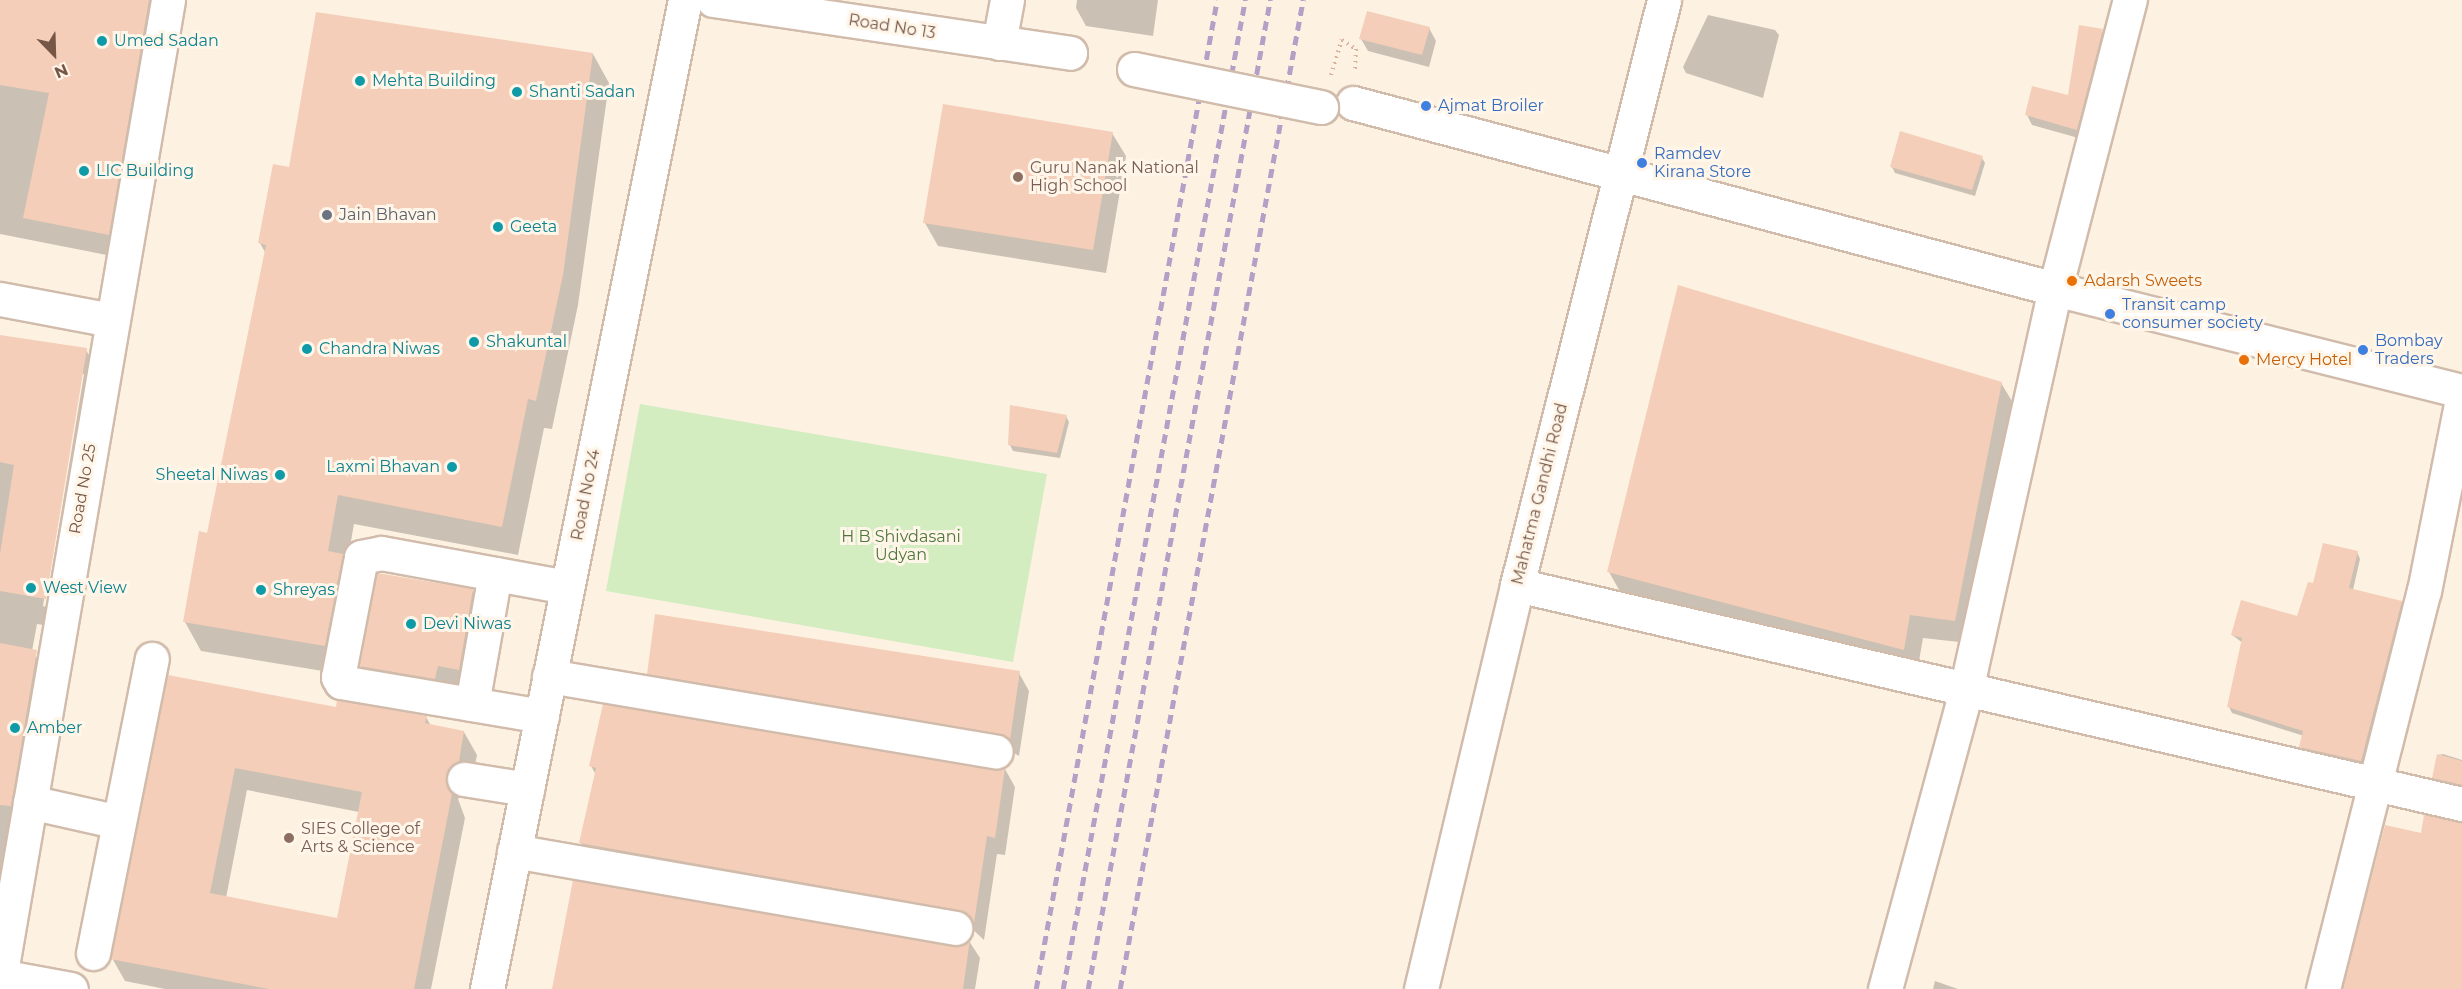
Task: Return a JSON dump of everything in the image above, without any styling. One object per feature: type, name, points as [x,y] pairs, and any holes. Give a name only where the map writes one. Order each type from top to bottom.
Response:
[{"type":"street","name":"Road No 25","points":[[0,976],[111,320],[168,0]]},
{"type":"street","name":"Road No 24","points":[[487,989],[685,0]]},
{"type":"street","name":"Road No 13","points":[[713,0],[1070,53]]},
{"type":"street","points":[[999,43],[1007,0]]},
{"type":"street","name":"Mahatma Gandhi Road","points":[[1421,989],[1517,585],[1664,0]]},
{"type":"street","points":[[1885,989],[1966,690],[2055,289],[2130,0]]},
{"type":"street","points":[[1134,69],[1321,107]]},
{"type":"street","points":[[1353,103],[2055,289],[2462,391]]},
{"type":"street","points":[[0,299],[111,320]]},
{"type":"street","points":[[2323,989],[2424,591],[2462,399]]},
{"type":"street","points":[[542,716],[341,682],[340,666],[361,557],[381,553],[567,587]]},
{"type":"street","points":[[472,704],[495,574]]},
{"type":"street","points":[[1517,585],[2462,804]]},
{"type":"street","points":[[93,953],[152,659]]},
{"type":"street","points":[[549,676],[996,752]]},
{"type":"street","points":[[464,779],[527,789]]},
{"type":"street","points":[[30,802],[119,822]]},
{"type":"street","points":[[514,851],[956,928]]},
{"type":"street","points":[[0,976],[71,989]]},
{"type":"green space","name":"H B Shivdasani Udyan","points":[[640,404],[1047,474],[1013,662],[606,591]]},
{"type":"building","points":[[0,0],[149,0],[109,235],[23,218],[49,93],[0,85]]},
{"type":"building","points":[[1367,11],[1430,27],[1422,55],[1359,39]]},
{"type":"building","points":[[316,12],[593,53],[563,275],[536,401],[528,399],[502,527],[338,495],[328,551],[343,554],[325,646],[183,622],[199,531],[207,533],[266,245],[258,243],[273,164],[289,167]]},
{"type":"building","points":[[2079,25],[2103,29],[2077,130],[2025,115],[2032,86],[2068,95]]},
{"type":"building","name":"Guru Nanak National High School","points":[[943,104],[1113,132],[1093,250],[923,223]]},
{"type":"building","points":[[1900,131],[1983,156],[1972,190],[1890,167]]},
{"type":"building","points":[[1678,285],[2002,382],[1955,621],[1910,615],[1904,650],[1607,572]]},
{"type":"building","points":[[0,335],[87,348],[46,599],[0,591],[0,554],[14,465],[0,462]]},
{"type":"building","points":[[1010,405],[1067,415],[1057,453],[1008,445]]},
{"type":"building","points":[[2323,543],[2358,551],[2349,588],[2402,601],[2361,761],[2299,747],[2303,731],[2227,707],[2242,638],[2231,635],[2241,600],[2297,616],[2308,582],[2313,583]]},
{"type":"building","name":"Devi Niwas","points":[[377,573],[473,589],[459,670],[438,666],[435,679],[359,666]]},
{"type":"building","points":[[655,614],[1020,671],[1010,740],[999,734],[647,674]]},
{"type":"building","name":"Amber","points":[[0,643],[37,650],[11,806],[0,805]]},
{"type":"building","points":[[168,675],[336,707],[337,700],[427,716],[425,723],[464,731],[459,761],[446,776],[452,794],[414,989],[269,989],[110,959]],"holes":[[[235,768],[362,792],[337,918],[210,893]]]},
{"type":"building","points":[[603,704],[993,770],[1005,768],[995,838],[987,836],[974,923],[958,910],[579,843],[596,768],[589,766]]},
{"type":"building","points":[[2437,754],[2462,761],[2462,785],[2432,778]]},
{"type":"building","points":[[2424,815],[2462,822],[2462,989],[2342,989],[2385,825],[2421,833]]},
{"type":"building","points":[[573,880],[952,946],[970,939],[963,989],[552,989]]},
{"type":"railway","points":[[1036,989],[1217,0]]},
{"type":"railway","points":[[1063,989],[1245,0]]},
{"type":"railway","points":[[1088,989],[1270,0]]},
{"type":"railway","points":[[1120,989],[1303,0]]},
{"type":"place","name":"Umed Sadan","points":[[102,41]]},
{"type":"place","name":"Mehta Building","points":[[360,81]]},
{"type":"place","name":"Shanti Sadan","points":[[517,92]]},
{"type":"place","name":"Ajmat Broiler","points":[[1426,106]]},
{"type":"place","name":"Ramdev Kirana Store","points":[[1642,163]]},
{"type":"place","name":"LIC Building","points":[[84,171]]},
{"type":"place","name":"Guru Nanak National High School","points":[[1018,177]]},
{"type":"place","name":"Jain Bhavan","points":[[327,215]]},
{"type":"place","name":"Geeta","points":[[498,227]]},
{"type":"place","name":"Adarsh Sweets","points":[[2072,281]]},
{"type":"place","name":"Transit camp consumer society","points":[[2110,314]]},
{"type":"place","name":"Shakuntal","points":[[474,342]]},
{"type":"place","name":"Chandra Niwas","points":[[307,349]]},
{"type":"place","name":"Bombay Traders","points":[[2363,350]]},
{"type":"place","name":"Mercy Hotel","points":[[2244,360]]},
{"type":"place","name":"Laxmi Bhavan","points":[[452,467]]},
{"type":"place","name":"Sheetal Niwas","points":[[280,475]]},
{"type":"place","name":"West View","points":[[31,588]]},
{"type":"place","name":"Shreyas","points":[[261,590]]},
{"type":"place","name":"Devi Niwas","points":[[411,624]]},
{"type":"place","name":"Amber","points":[[15,728]]},
{"type":"place","name":"SIES College of Arts & Science","points":[[289,838]]}]
